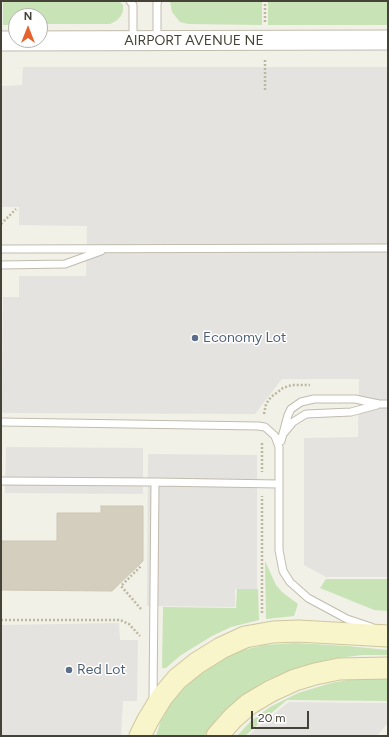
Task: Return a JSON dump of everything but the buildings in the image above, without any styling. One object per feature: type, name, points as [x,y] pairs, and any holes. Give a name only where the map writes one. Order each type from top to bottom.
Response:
[{"type":"main road","points":[[140,736],[162,697],[177,679],[197,663],[221,648],[245,637],[273,632],[388,634]]},
{"type":"main road","points":[[217,736],[233,718],[249,704],[271,691],[295,680],[339,669],[388,668]]},
{"type":"street","name":"AIRPORT AVENUE NE","points":[[1,41],[388,40]]},
{"type":"lane","points":[[132,2],[133,41]]},
{"type":"lane","points":[[157,2],[157,41]]},
{"type":"lane","points":[[1,249],[388,248]]},
{"type":"lane","points":[[1,264],[65,264],[107,249]]},
{"type":"lane","points":[[388,404],[379,404],[355,399],[314,399],[301,402],[291,409],[288,414],[280,444],[279,484],[279,550],[283,571],[290,582],[308,598],[347,619],[388,634]]},
{"type":"lane","points":[[280,444],[283,434],[293,422],[306,414],[351,412],[379,404]]},
{"type":"lane","points":[[1,422],[258,426],[265,427],[271,431],[280,444]]},
{"type":"lane","points":[[1,481],[279,484]]},
{"type":"lane","points":[[153,711],[155,482]]},
{"type":"path","points":[[265,1],[265,25]]},
{"type":"path","points":[[265,53],[265,92]]},
{"type":"path","points":[[1,224],[16,210]]},
{"type":"path","points":[[262,441],[262,474]]},
{"type":"path","points":[[262,494],[262,614]]},
{"type":"path","points":[[1,620],[120,620],[130,624],[141,639]]},
{"type":"green space","points":[[119,1],[123,5],[123,11],[121,16],[116,21],[110,24],[48,24],[48,8],[8,8],[8,25],[3,25],[3,2]]},
{"type":"green space","points":[[170,1],[262,1],[262,25],[188,24],[180,22],[172,12]]},
{"type":"green space","points":[[268,1],[388,1],[388,25],[268,25]]},
{"type":"green space","points":[[265,561],[276,585],[282,592],[298,604],[294,616],[266,619]]},
{"type":"green space","points":[[326,579],[388,579],[388,611],[374,610],[320,588]]},
{"type":"green space","points":[[237,588],[258,589],[259,620],[231,627],[212,636],[181,655],[166,668],[162,668],[163,607],[236,608]]},
{"type":"green space","points":[[296,643],[388,650],[388,655],[362,655],[331,659],[299,667],[269,679],[249,691],[219,716],[204,736],[156,736],[160,723],[171,703],[184,688],[199,675],[222,660],[243,650],[265,645]]},
{"type":"green space","points":[[388,675],[388,701],[287,700],[245,736],[237,736],[251,721],[270,707],[298,693],[331,683]]},
{"type":"shaded area","name":"Economy Lot","points":[[23,67],[388,67],[388,577],[326,577],[304,565],[304,438],[358,437],[359,379],[282,379],[255,414],[2,413],[3,297],[19,297],[19,276],[86,276],[87,226],[19,225],[19,207],[1,207],[2,86],[22,85]]},
{"type":"shaded area","points":[[6,447],[143,448],[143,494],[5,493]]},
{"type":"shaded area","points":[[148,454],[257,455],[257,589],[235,589],[235,607],[147,606]]},
{"type":"shaded area","name":"Red Lot","points":[[119,623],[120,640],[138,640],[137,701],[123,701],[121,736],[1,736],[1,625]]},
{"type":"shaded area","points":[[289,702],[388,703],[388,723],[377,736],[248,736]]},
{"type":"place","name":"Economy Lot","points":[[195,338]]},
{"type":"place","name":"Red Lot","points":[[69,670]]}]
